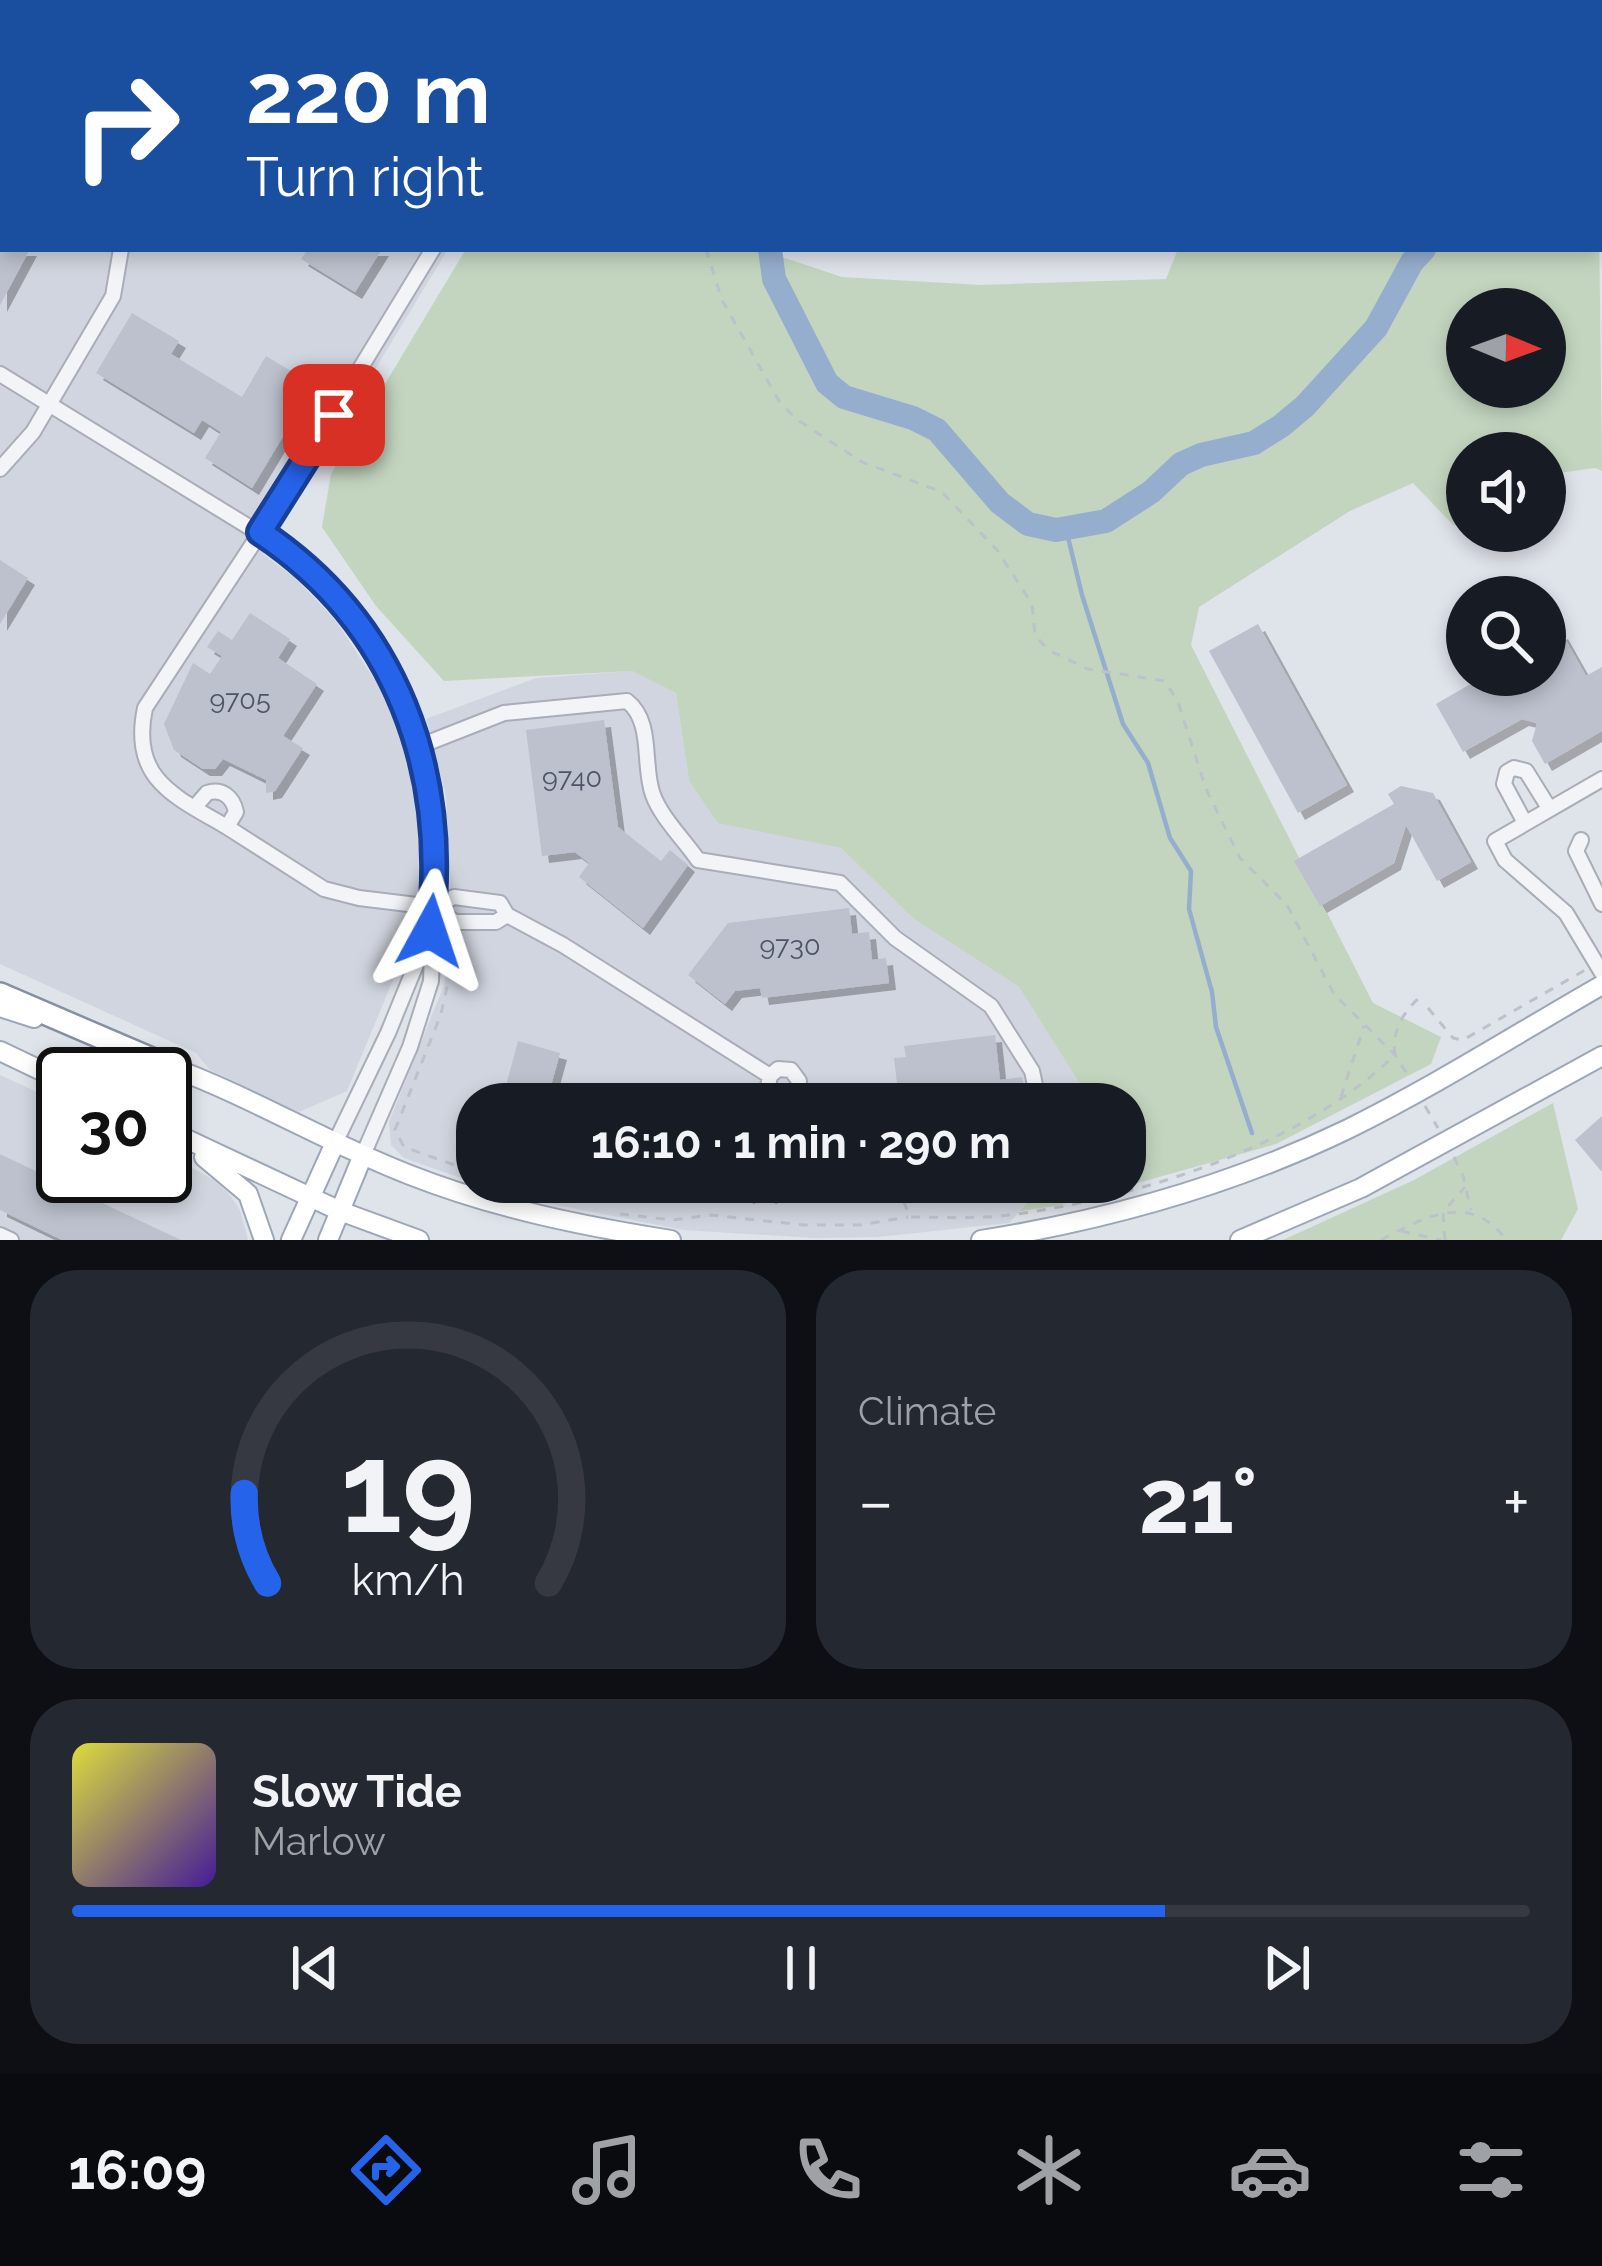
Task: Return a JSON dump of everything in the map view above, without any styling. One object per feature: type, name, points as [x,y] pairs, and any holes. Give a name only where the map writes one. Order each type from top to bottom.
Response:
[{"type":"highway","points":[[0,994],[124,1047]]},
{"type":"main road","points":[[981,1240],[1135,1208],[1300,1150],[1384,1111],[1602,985]]},
{"type":"main road","points":[[0,1007],[112,1047]]},
{"type":"main road","points":[[0,1051],[36,1068]]},
{"type":"main road","points":[[1240,1240],[1361,1188],[1602,1055]]},
{"type":"main road","points":[[192,1077],[363,1155],[482,1200],[557,1220],[670,1240]]},
{"type":"main road","points":[[192,1143],[340,1211],[419,1240]]},
{"type":"main road","points":[[291,1240],[335,1143]]},
{"type":"main road","points":[[192,1148],[248,1194],[264,1240]]},
{"type":"main road","points":[[328,1240],[363,1155]]},
{"type":"street","points":[[0,469],[27,440],[113,296],[120,252]]},
{"type":"street","points":[[431,252],[260,532],[145,708],[141,738],[149,768],[166,790],[324,889],[434,907],[455,922],[496,922],[507,915]]},
{"type":"street","points":[[0,374],[260,532],[305,566],[350,613],[391,678],[420,746],[434,829],[431,981],[424,1010],[363,1155]]},
{"type":"street","points":[[420,746],[504,712],[628,701],[642,724],[653,796],[698,860],[840,883],[895,938],[991,1006],[1032,1071],[1035,1083]]},
{"type":"street","points":[[1525,823],[1504,784],[1507,772],[1526,770],[1550,808]]},
{"type":"street","points":[[1602,779],[1495,841],[1505,860],[1566,913],[1602,973]]},
{"type":"street","points":[[194,808],[207,793],[224,794],[236,812],[227,827]]},
{"type":"street","points":[[1581,840],[1576,851],[1602,904]]},
{"type":"street","points":[[434,907],[454,896],[500,903],[507,915],[770,1076]]},
{"type":"street","points":[[335,1143],[430,931]]},
{"type":"street","points":[[0,1235],[11,1240]]},
{"type":"path","points":[[707,252],[713,281],[779,401],[796,419],[862,462],[942,492],[982,530],[1009,568],[1031,604],[1035,635],[1048,650],[1088,670],[1165,681],[1229,841],[1287,905],[1334,994],[1395,1055],[1411,1080]]},
{"type":"path","points":[[1428,1008],[1434,1020],[1463,1040],[1582,972]]},
{"type":"path","points":[[620,1214],[672,1220],[711,1214],[803,1225],[860,1225],[910,1216],[1010,1215],[1108,1195],[1182,1173],[1305,1124],[1395,1055],[1402,1017],[1421,996]]},
{"type":"path","points":[[1340,1099],[1364,1026]]},
{"type":"path","points":[[1425,1106],[1439,1130]]},
{"type":"path","points":[[398,1138],[404,1147],[456,1165]]},
{"type":"path","points":[[1454,1156],[1472,1212]]},
{"type":"path","points":[[1399,1231],[1443,1240],[1443,1212],[1465,1187]]},
{"type":"path","points":[[905,1203],[910,1216]]},
{"type":"path","points":[[1381,1240],[1443,1212],[1472,1212],[1490,1221],[1506,1240]]},
{"type":"shaded area","points":[[0,252],[446,252],[263,554],[295,578],[336,621],[385,696],[406,750],[418,800],[425,869],[405,951],[347,1091],[299,1112],[210,1070],[192,1047],[183,1047],[0,964]]},
{"type":"shaded area","points":[[632,671],[676,693],[689,781],[718,822],[841,848],[914,919],[1019,987],[1081,1083],[456,1083],[456,1176],[404,1158],[391,1145],[389,1122],[444,985],[453,940],[446,796],[426,719],[536,678]]},
{"type":"shaded area","points":[[0,1075],[36,1092],[36,1203],[192,1203],[192,1168],[229,1194],[240,1210],[248,1240],[0,1240]]},
{"type":"shaded area","points":[[547,1203],[1028,1203],[1009,1223],[878,1237],[683,1230]]},
{"type":"green space","points":[[464,252],[767,252],[842,277],[981,285],[1166,279],[1177,252],[1599,252],[1602,471],[1566,472],[1566,432],[1446,432],[1446,518],[1413,483],[1350,511],[1199,607],[1191,645],[1373,1003],[1441,1037],[1431,1064],[1276,1144],[1146,1181],[1146,1083],[1080,1083],[1019,987],[914,919],[841,848],[718,823],[689,781],[676,693],[632,671],[444,681],[376,606],[322,527],[331,474]]},
{"type":"green space","points":[[1553,1103],[1578,1209],[1561,1240],[1283,1240],[1414,1180]]},
{"type":"green space","points":[[1028,1203],[1067,1203],[1056,1206],[1020,1211]]},
{"type":"building","points":[[0,252],[28,252],[0,305]]},
{"type":"building","points":[[306,252],[380,252],[355,292],[301,259]]},
{"type":"building","points":[[132,313],[179,341],[171,354],[242,397],[266,356],[314,385],[252,488],[205,458],[221,432],[202,420],[194,433],[96,373]]},
{"type":"building","points":[[0,560],[28,578],[0,624]]},
{"type":"building","points":[[250,613],[290,639],[278,658],[317,684],[283,736],[303,748],[275,791],[266,793],[266,780],[223,759],[215,769],[203,769],[174,750],[164,724],[193,663],[210,674],[222,656],[207,647],[218,631],[232,640]]},
{"type":"building","points":[[1258,624],[1347,785],[1298,813],[1209,651]]},
{"type":"building","points":[[1566,641],[1586,676],[1602,667],[1602,731],[1545,764],[1532,741],[1537,723],[1522,719],[1463,752],[1436,704],[1450,696],[1566,696]]},
{"type":"building","points":[[604,720],[618,827],[661,861],[670,850],[688,865],[643,928],[579,877],[589,863],[575,852],[542,856],[526,730]]},
{"type":"building","points":[[1401,786],[1433,793],[1471,862],[1437,881],[1406,825],[1394,863],[1320,906],[1294,861],[1394,804],[1388,794]]},
{"type":"building","points":[[849,908],[852,934],[869,932],[872,960],[886,958],[889,983],[762,998],[760,988],[735,991],[725,1004],[688,975],[728,923]]},
{"type":"building","points":[[995,1035],[1000,1080],[1022,1077],[1023,1083],[897,1083],[894,1058],[906,1057],[904,1046]]},
{"type":"building","points":[[518,1041],[560,1053],[552,1083],[507,1083]]},
{"type":"building","points":[[1602,1116],[1602,1172],[1575,1140]]},
{"type":"building","points":[[0,1154],[36,1171],[36,1203],[103,1203],[181,1240],[62,1240],[0,1210]]},
{"type":"waterway","points":[[770,252],[774,279],[827,383],[844,397],[937,430],[1000,503],[1028,524],[1056,530],[1106,521],[1151,492],[1181,464],[1254,443],[1281,426],[1376,328],[1421,252]]},
{"type":"waterway","points":[[1066,529],[1123,724],[1148,763],[1170,838],[1191,871],[1189,909],[1212,992],[1216,1027],[1252,1133]]},
{"type":"route","points":[[334,415],[260,532],[305,566],[350,613],[410,719],[431,797],[435,874],[430,931]]}]
